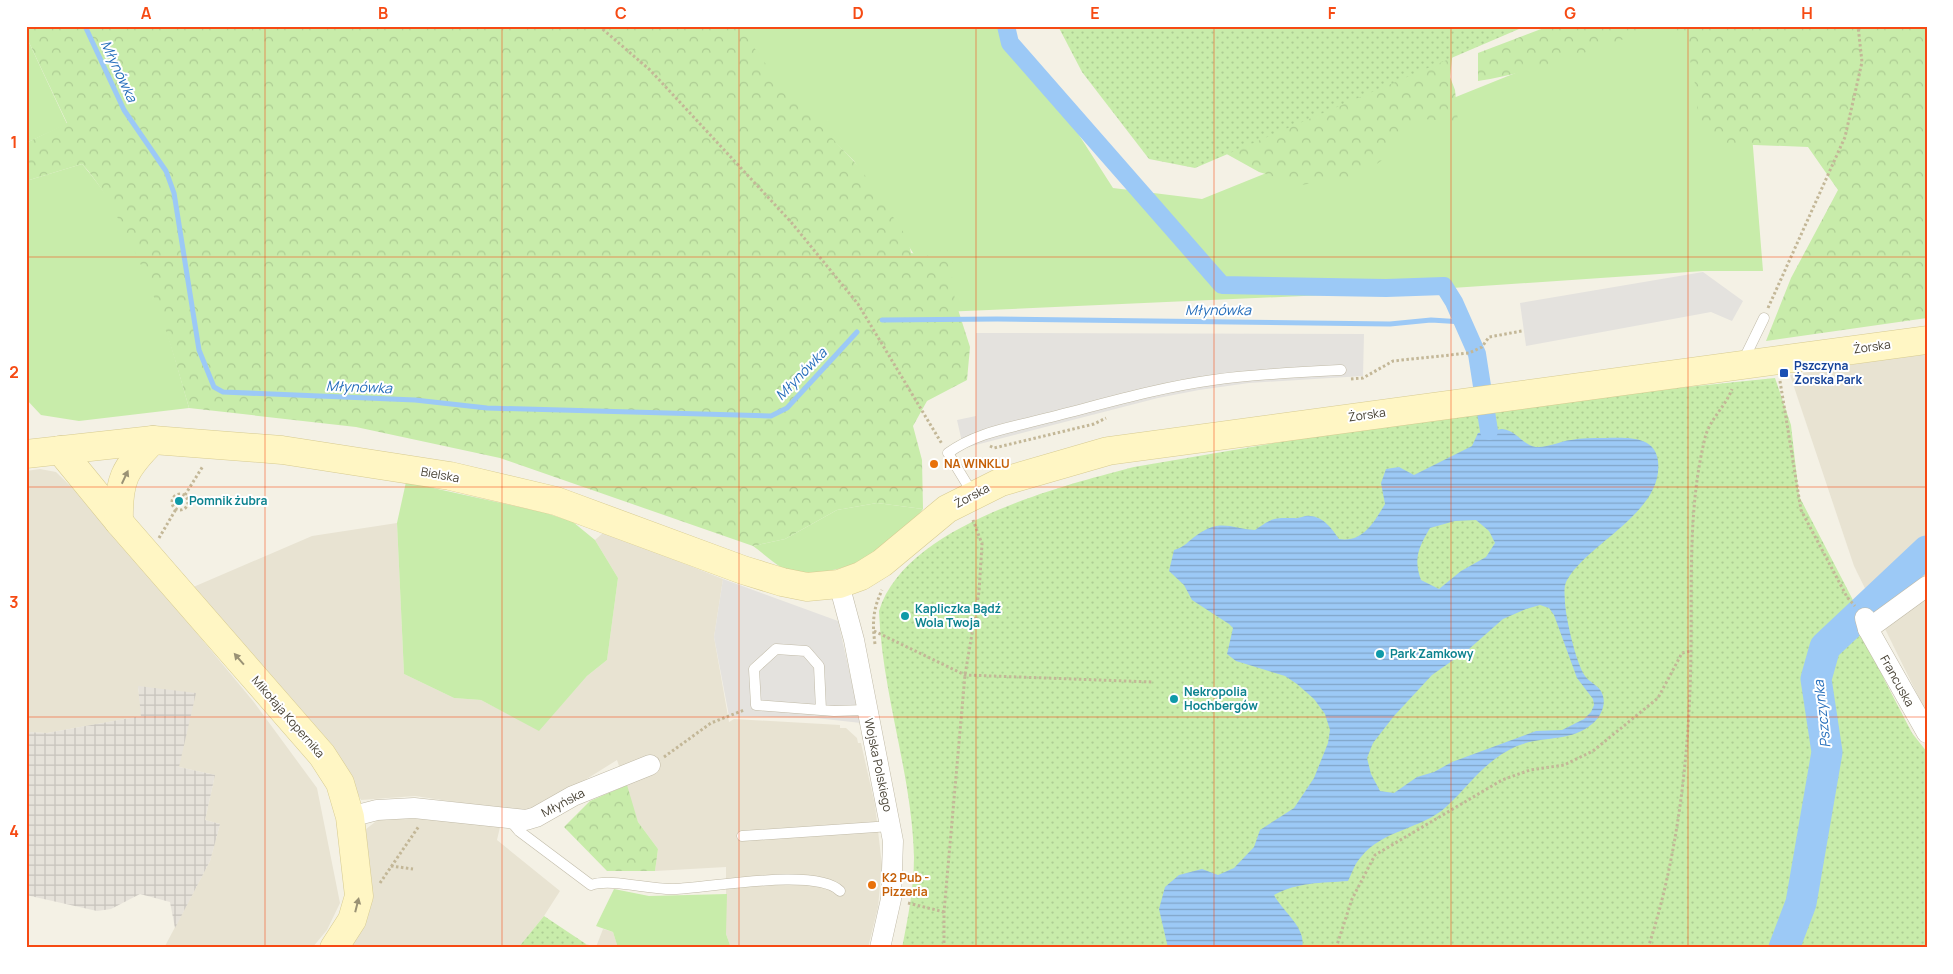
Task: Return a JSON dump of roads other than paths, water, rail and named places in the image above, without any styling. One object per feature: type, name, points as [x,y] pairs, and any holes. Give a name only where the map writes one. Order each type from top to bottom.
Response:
[{"type":"main road","name":"Żorska","points":[[839,584],[861,576],[882,563],[947,510],[971,504],[1001,482],[1108,451],[1927,340]]},
{"type":"main road","name":"Bielska","points":[[26,454],[153,440],[282,450],[450,476],[556,501],[782,582],[807,587],[839,584]]},
{"type":"main road","points":[[118,522],[119,489],[124,476],[138,455],[153,440]]},
{"type":"main road","name":"Mikołaja Kopernika","points":[[60,450],[118,522],[322,755],[340,783],[350,817],[359,896],[352,920],[334,948]]},
{"type":"street","name":"Wojska Polskiego","points":[[839,584],[854,640],[893,842],[891,899],[880,948]]},
{"type":"street","name":"Francuska","points":[[1927,586],[1866,624],[1927,733]]},
{"type":"street","name":"Młyńska","points":[[350,817],[377,810],[414,808],[526,820],[536,818],[573,796],[650,765]]},
{"type":"lane","points":[[1741,364],[1764,318]]},
{"type":"lane","points":[[971,504],[948,453],[962,442],[998,429],[1170,387],[1256,375],[1343,375]]},
{"type":"lane","points":[[821,710],[819,666],[806,651],[776,649],[754,669],[756,705],[821,710],[866,710]]},
{"type":"lane","points":[[508,818],[519,831],[590,885],[612,882],[639,888],[674,889],[766,881],[793,881],[820,882],[836,887],[840,892]]},
{"type":"lane","points":[[742,836],[891,826]]},
{"type":"water","points":[[1502,429],[1507,430],[1527,444],[1536,447],[1579,439],[1628,438],[1645,442],[1656,452],[1658,461],[1657,479],[1649,496],[1638,511],[1577,566],[1565,586],[1567,619],[1578,661],[1587,679],[1600,689],[1603,696],[1604,704],[1600,715],[1592,724],[1575,734],[1517,746],[1496,758],[1446,807],[1426,820],[1391,835],[1370,848],[1357,862],[1348,881],[1301,885],[1274,895],[1298,927],[1303,941],[1302,948],[1168,948],[1159,909],[1165,887],[1179,875],[1202,869],[1218,875],[1234,868],[1254,847],[1260,830],[1294,808],[1314,778],[1328,743],[1330,730],[1325,714],[1314,699],[1297,684],[1285,676],[1236,661],[1227,654],[1233,628],[1192,600],[1184,585],[1169,571],[1174,550],[1184,546],[1194,537],[1213,527],[1226,526],[1255,530],[1274,519],[1308,516],[1323,521],[1339,539],[1355,538],[1367,530],[1385,504],[1381,483],[1386,469],[1399,467],[1414,475],[1472,446],[1478,433]],"holes":[[[1476,520],[1489,531],[1495,543],[1486,557],[1461,571],[1439,589],[1421,580],[1417,565],[1418,553],[1430,528],[1455,521]],[[1540,605],[1549,608],[1554,615],[1577,678],[1593,699],[1594,705],[1591,712],[1584,719],[1562,730],[1536,731],[1452,762],[1434,772],[1417,777],[1394,793],[1380,791],[1371,774],[1367,758],[1373,743],[1394,716],[1432,675],[1469,649],[1503,619]]]},
{"type":"waterway","name":"Młynówka","points":[[85,26],[124,110],[166,171],[174,193],[199,350],[214,387],[223,392],[415,400],[487,408],[771,416],[787,408],[857,332]]},
{"type":"waterway","points":[[1006,26],[1010,43],[1222,285],[1386,288],[1444,286],[1454,302],[1477,354],[1489,431]]},
{"type":"waterway","name":"Młynówka","points":[[882,320],[997,319],[1390,324],[1431,320],[1463,322]]},
{"type":"waterway","name":"Pszczynka","points":[[1784,948],[1801,903],[1827,752],[1816,679],[1825,647],[1927,551]]},
{"type":"place","name":"Pszczyna Żorska Park","points":[[1784,373]]},
{"type":"place","name":"NA WINKLU","points":[[934,464]]},
{"type":"place","name":"Pomnik żubra","points":[[179,501]]},
{"type":"place","name":"Kapliczka Bądź Wola Twoja","points":[[905,616]]},
{"type":"place","name":"Park Zamkowy","points":[[1380,654]]},
{"type":"place","name":"Nekropolia Hochbergów","points":[[1174,699]]},
{"type":"place","name":"K2 Pub - Pizzeria","points":[[872,885]]}]
